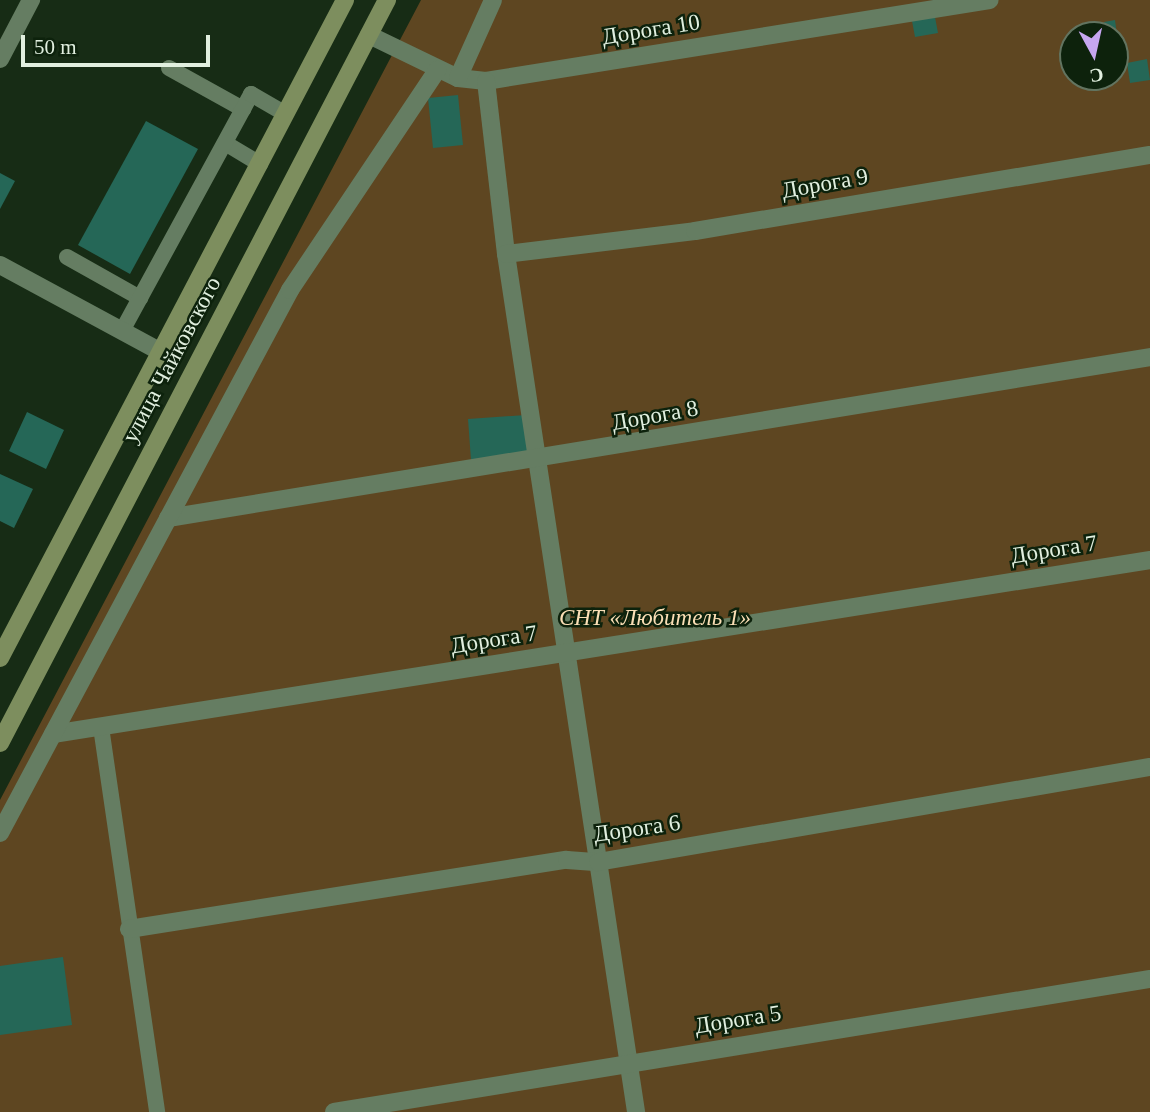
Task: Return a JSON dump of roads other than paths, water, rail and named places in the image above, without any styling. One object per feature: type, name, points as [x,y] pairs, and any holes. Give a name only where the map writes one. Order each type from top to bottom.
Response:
[{"type":"main road","name":"улица Чайковского","points":[[0,658],[345,0]]},
{"type":"main road","name":"улица Чайковского","points":[[0,743],[387,0]]},
{"type":"street","points":[[0,59],[31,0]]},
{"type":"street","points":[[458,78],[493,0]]},
{"type":"street","name":"Дорога 10","points":[[369,35],[437,70],[458,78],[486,81],[990,0]]},
{"type":"street","points":[[0,833],[290,290],[437,70]]},
{"type":"street","points":[[486,81],[506,254],[636,1112]]},
{"type":"street","name":"Дорога 9","points":[[506,254],[695,231],[1150,155]]},
{"type":"street","points":[[0,265],[162,352]]},
{"type":"street","name":"Дорога 8","points":[[168,518],[538,461],[1150,357]]},
{"type":"street","name":"Дорога 7","points":[[53,734],[1150,560]]},
{"type":"street","name":"Дорога 6","points":[[129,929],[567,860],[598,862],[1150,767]]},
{"type":"street","name":"Дорога 5","points":[[334,1112],[1150,979]]},
{"type":"lane","points":[[169,68],[243,109]]},
{"type":"lane","points":[[122,331],[251,94],[285,114]]},
{"type":"lane","points":[[225,143],[260,164]]},
{"type":"lane","points":[[67,257],[140,299]]},
{"type":"lane","points":[[101,727],[157,1112]]},
{"type":"park label","name":"СНТ «Любитель 1»","points":[[655,618]]}]
